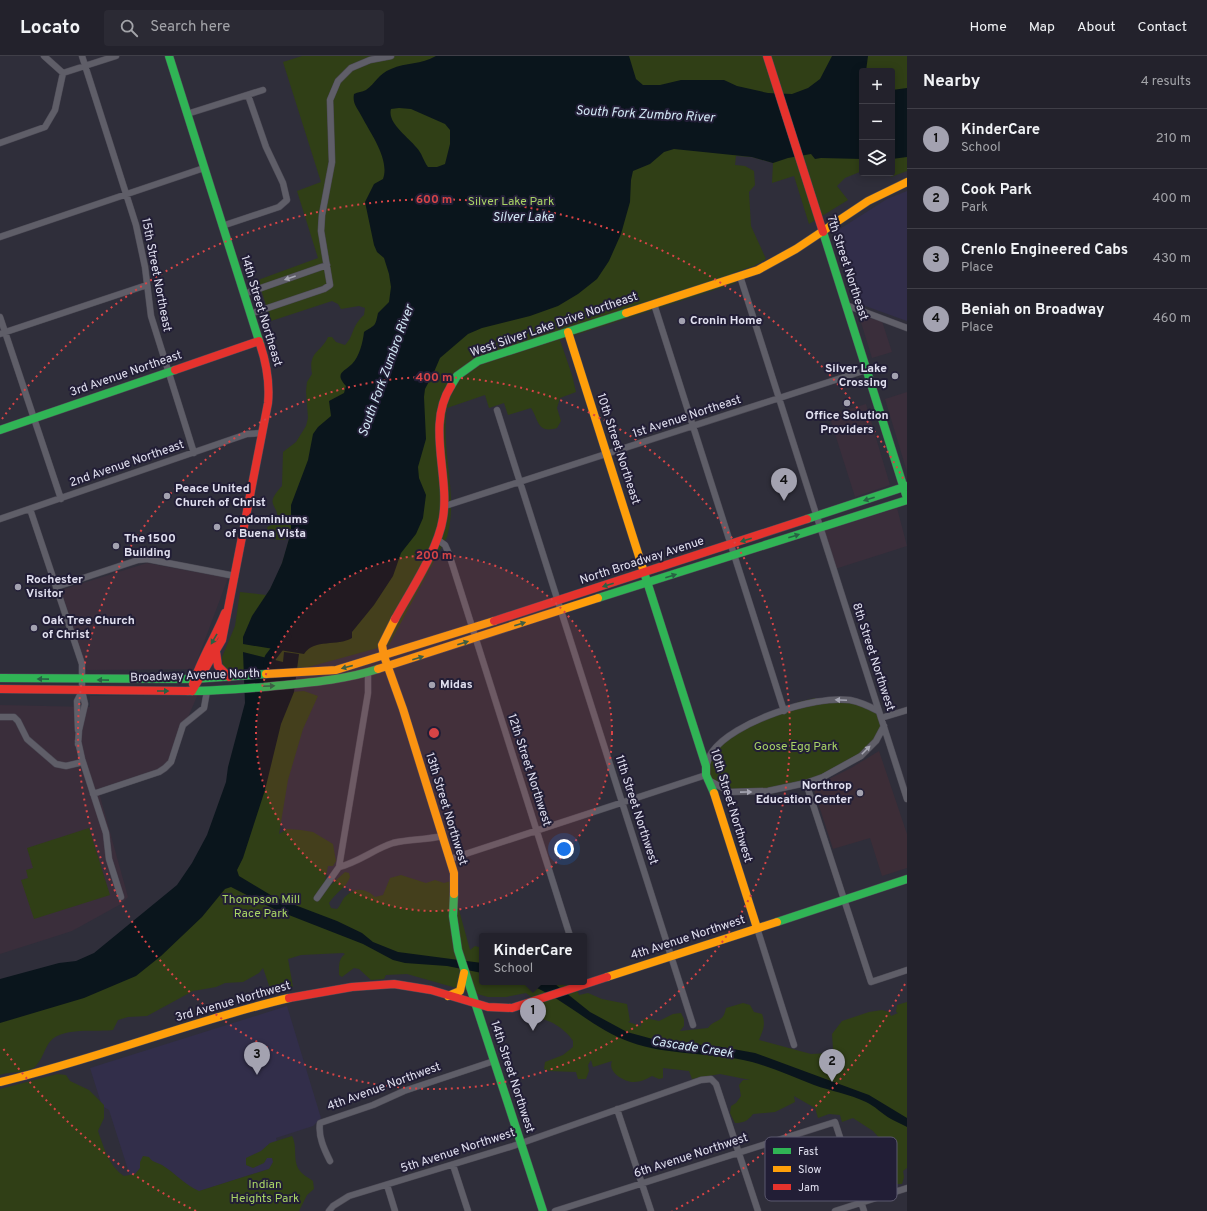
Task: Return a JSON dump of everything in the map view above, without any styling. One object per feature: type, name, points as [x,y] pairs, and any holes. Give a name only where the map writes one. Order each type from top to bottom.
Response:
[{"type":"main road","name":"14th Street Northeast","points":[[169,56],[267,365],[270,385],[229,603],[225,634],[216,652],[197,678]]},
{"type":"main road","name":"7th Street Northeast","points":[[767,56],[866,370],[905,487],[907,499]]},
{"type":"main road","name":"West Silver Lake Drive Northeast","points":[[384,656],[382,648],[384,640],[438,540],[444,524],[445,506],[439,416],[442,402],[450,384],[462,371],[478,361],[740,276],[772,263],[875,196],[907,182]]},
{"type":"main road","name":"10th Street Northeast","points":[[568,332],[645,573]]},
{"type":"main road","name":"3rd Avenue Northeast","points":[[0,430],[259,341]]},
{"type":"main road","name":"North Broadway Avenue","points":[[384,656],[562,611],[734,555],[905,487]]},
{"type":"main road","name":"North Broadway Avenue","points":[[388,667],[559,601],[731,545],[907,499]]},
{"type":"main road","name":"10th Street Northwest","points":[[645,573],[706,766],[708,778],[757,928]]},
{"type":"main road","name":"14th Street Northeast","points":[[192,691],[197,678],[199,664],[216,636],[229,603]]},
{"type":"main road","points":[[216,652],[217,665],[221,672],[231,677]]},
{"type":"main road","name":"13th Street Northwest","points":[[384,656],[454,873],[453,916],[458,950]]},
{"type":"main road","name":"Broadway Avenue North","points":[[0,678],[197,678],[305,673],[336,670],[384,656]]},
{"type":"main road","name":"Broadway Avenue North","points":[[0,689],[82,691],[207,691],[338,680],[388,667]]},
{"type":"main road","name":"4th Avenue Northwest","points":[[587,983],[907,879]]},
{"type":"main road","name":"14th Street Northwest","points":[[458,950],[543,1211]]},
{"type":"main road","points":[[447,996],[456,994],[460,991],[464,981],[464,968]]},
{"type":"main road","name":"3rd Avenue Northwest","points":[[0,1082],[67,1065],[297,996],[352,987],[391,984],[420,987],[476,1005]]},
{"type":"main road","name":"4th Avenue Northwest","points":[[476,1005],[496,1010],[512,1008],[582,985]]},
{"type":"street","points":[[44,56],[63,73]]},
{"type":"street","name":"15th Street Northeast","points":[[82,56],[139,236],[151,316],[194,453]]},
{"type":"street","points":[[63,73],[116,56]]},
{"type":"street","points":[[250,314],[327,288],[330,285],[322,241],[322,222],[332,162],[330,108],[332,93],[338,81],[351,68],[370,60],[391,56]]},
{"type":"street","points":[[0,144],[45,127],[55,110],[63,73]]},
{"type":"street","points":[[187,114],[263,90]]},
{"type":"street","points":[[222,226],[278,207],[287,200],[286,190],[264,141],[248,95]]},
{"type":"street","points":[[0,237],[204,168]]},
{"type":"street","points":[[244,294],[327,265]]},
{"type":"street","name":"8th Street Northwest","points":[[740,276],[907,799]]},
{"type":"street","points":[[2,333],[147,285]]},
{"type":"street","points":[[654,304],[784,711]]},
{"type":"street","points":[[846,305],[907,328]]},
{"type":"street","points":[[0,317],[2,333],[34,418],[61,499]]},
{"type":"street","name":"1st Avenue Northeast","points":[[445,506],[866,370]]},
{"type":"street","name":"11th Street Northwest","points":[[497,410],[693,1025]]},
{"type":"street","name":"2nd Avenue Northeast","points":[[0,519],[247,434],[262,433]]},
{"type":"street","points":[[30,509],[82,664],[82,691],[85,704],[79,730],[78,744]]},
{"type":"street","name":"12th Street Northwest","points":[[438,540],[444,545],[449,554],[569,933]]},
{"type":"street","points":[[56,588],[138,560],[147,559],[235,576]]},
{"type":"street","points":[[317,898],[339,866],[368,692],[368,673]]},
{"type":"street","points":[[82,691],[77,701],[78,744],[106,833],[109,859],[121,897]]},
{"type":"street","points":[[94,794],[159,772],[169,765],[183,725],[204,708],[207,691]]},
{"type":"street","points":[[706,766],[711,753],[721,742],[755,722],[784,711],[813,702],[849,700],[864,704],[878,711]]},
{"type":"street","points":[[881,718],[907,710]]},
{"type":"street","points":[[0,717],[14,717],[18,721],[27,739],[56,764],[66,766],[83,762]]},
{"type":"street","points":[[450,859],[622,803],[708,778],[730,792],[768,791],[806,783],[835,771],[861,756],[876,741],[884,726]]},
{"type":"street","points":[[806,783],[871,982],[907,970]]},
{"type":"street","points":[[339,866],[351,864],[381,847],[395,843],[422,841],[442,836]]},
{"type":"street","name":"10th Street Northwest","points":[[757,928],[794,1045]]},
{"type":"street","name":"4th Avenue Northwest","points":[[330,1161],[323,1146],[319,1129],[320,1123],[374,1105],[404,1091],[494,1061]]},
{"type":"street","name":"5th Avenue Northwest","points":[[329,1211],[333,1206],[348,1196],[521,1143],[701,1080],[711,1079],[716,1084],[739,1152]]},
{"type":"street","points":[[617,1109],[651,1211]]},
{"type":"street","name":"6th Avenue Northwest","points":[[786,1137],[834,1122],[839,1137]]},
{"type":"street","name":"6th Avenue Northwest","points":[[555,1211],[765,1144]]},
{"type":"street","points":[[739,1152],[758,1211]]},
{"type":"street","points":[[453,1165],[468,1211]]},
{"type":"street","points":[[387,1185],[395,1211]]},
{"type":"street","points":[[897,1191],[907,1188]]},
{"type":"street","points":[[835,1211],[867,1201]]},
{"type":"street","points":[[861,1203],[864,1211]]},
{"type":"shaded area","points":[[907,191],[907,321],[857,303],[835,232],[887,199]]},
{"type":"shaded area","points":[[859,316],[882,321],[892,352],[872,358]]},
{"type":"shaded area","points":[[907,392],[907,472],[885,399]]},
{"type":"shaded area","points":[[866,404],[890,485],[855,497],[829,415]]},
{"type":"shaded area","points":[[897,508],[907,546],[835,569],[823,531]]},
{"type":"shaded area","points":[[147,563],[228,578],[194,669],[87,670],[61,590]]},
{"type":"shaded area","points":[[198,694],[186,722],[172,765],[98,789],[128,897],[121,904],[72,931],[0,954],[0,705],[90,707],[90,696]]},
{"type":"shaded area","points":[[879,751],[907,834],[907,868],[882,876],[870,838],[833,849],[813,787],[851,768]]},
{"type":"shaded area","points":[[287,1006],[321,1118],[313,1126],[276,1138],[284,1164],[138,1211],[131,1179],[109,1110],[102,1106],[90,1068]]},
{"type":"green space","name":"Silver Lake Park","points":[[302,56],[907,56],[907,171],[895,176],[895,68],[859,68],[859,172],[845,178],[837,186],[848,200],[809,224],[794,176],[772,183],[773,163],[752,157],[736,156],[735,165],[745,166],[754,171],[755,185],[749,192],[751,226],[766,259],[754,266],[733,273],[736,283],[560,340],[576,392],[560,398],[557,408],[561,421],[557,428],[546,429],[542,427],[531,408],[508,415],[504,403],[489,408],[485,395],[447,408],[445,424],[451,505],[447,537],[389,645],[305,668],[228,673],[223,667],[222,657],[235,626],[240,592],[266,595],[275,581],[286,551],[290,535],[286,539],[279,540],[270,538],[267,527],[274,524],[278,519],[273,501],[277,492],[282,486],[283,452],[296,442],[306,426],[308,418],[306,391],[307,382],[312,374],[311,366],[313,356],[328,337],[332,337],[336,342],[345,345],[354,328],[364,315],[365,308],[359,306],[341,309],[338,304],[332,301],[271,321],[258,280],[318,258],[297,191],[321,182],[283,62]]},
{"type":"green space","name":"Thompson Mill Race Park","points":[[304,691],[318,696],[303,729],[288,780],[279,834],[287,829],[313,832],[333,844],[336,861],[333,866],[328,866],[323,892],[345,872],[349,873],[350,877],[346,884],[329,903],[331,908],[337,909],[345,897],[357,890],[368,892],[375,897],[383,895],[390,878],[401,875],[426,883],[435,880],[444,883],[451,881],[470,950],[475,946],[479,947],[479,985],[576,985],[579,995],[588,993],[602,999],[627,1004],[630,1021],[628,1022],[641,1026],[641,1021],[646,1018],[659,1021],[673,1014],[681,1013],[684,1019],[684,1026],[680,1031],[708,1028],[713,1023],[721,1019],[726,1008],[743,1003],[750,1005],[754,1012],[762,1014],[764,1024],[759,1040],[811,1054],[831,1053],[833,1049],[832,1034],[842,1021],[869,1012],[882,1010],[889,1012],[891,1016],[898,1013],[896,1012],[897,1005],[907,1002],[907,1168],[903,1171],[904,1177],[902,1184],[897,1184],[897,1137],[878,1137],[873,1131],[853,1118],[842,1122],[840,1115],[829,1114],[818,1118],[815,1108],[794,1096],[795,1102],[775,1112],[753,1114],[745,1121],[735,1123],[730,1113],[731,1106],[736,1103],[741,1096],[739,1085],[743,1080],[750,1080],[720,1074],[692,1079],[689,1071],[663,1068],[663,1078],[659,1079],[652,1076],[643,1080],[630,1082],[617,1076],[612,1069],[612,1061],[593,1067],[591,1060],[588,1065],[589,1071],[586,1079],[578,1079],[576,1072],[549,1071],[544,1069],[545,1062],[563,1055],[573,1047],[573,1041],[567,1033],[559,1027],[538,1016],[537,1011],[544,1006],[526,993],[506,997],[488,997],[407,974],[386,975],[384,979],[371,980],[359,969],[354,968],[342,977],[339,975],[339,966],[341,958],[345,954],[343,953],[301,955],[288,959],[293,987],[271,991],[263,968],[259,973],[243,982],[225,983],[216,987],[193,991],[147,1016],[128,1017],[118,1020],[113,1030],[77,1031],[57,1036],[47,1045],[39,1062],[32,1069],[0,1075],[0,1003],[70,982],[212,875],[266,694]]},
{"type":"green space","name":"Goose Egg Park","points":[[815,698],[821,701],[849,700],[878,711],[884,726],[876,741],[842,768],[788,788],[730,792],[710,781],[708,760],[721,742],[798,702]]},
{"type":"green space","points":[[89,828],[110,895],[34,919],[21,880],[28,878],[26,870],[33,868],[27,848]]},
{"type":"green space","name":"Indian Heights Park","points":[[57,1074],[66,1075],[70,1081],[89,1090],[104,1105],[104,1118],[98,1131],[111,1162],[114,1167],[124,1176],[135,1174],[140,1168],[140,1162],[143,1156],[149,1157],[189,1186],[199,1191],[269,1169],[273,1162],[272,1158],[267,1158],[264,1163],[253,1168],[246,1165],[246,1158],[261,1151],[270,1143],[292,1136],[295,1145],[296,1163],[300,1171],[313,1181],[314,1189],[307,1195],[299,1211],[0,1211],[0,1089]]},
{"type":"water","name":"Silver Lake","points":[[436,56],[629,56],[636,79],[643,85],[660,85],[681,80],[724,80],[737,86],[768,93],[792,94],[808,88],[820,79],[832,56],[868,56],[866,68],[859,68],[859,159],[815,159],[811,154],[788,158],[773,163],[752,157],[674,149],[664,152],[650,164],[633,171],[630,202],[621,234],[609,261],[597,279],[578,294],[558,306],[530,316],[482,328],[468,334],[440,358],[425,389],[424,397],[426,439],[418,467],[419,478],[426,495],[423,518],[416,534],[401,553],[393,576],[374,605],[352,632],[352,638],[346,641],[314,646],[304,654],[243,644],[243,637],[252,616],[270,589],[282,563],[291,532],[291,505],[308,460],[313,434],[318,427],[331,416],[329,401],[344,393],[346,386],[342,382],[341,375],[357,357],[362,345],[364,332],[374,325],[378,313],[389,302],[391,287],[389,274],[384,258],[377,252],[374,245],[365,202],[374,184],[383,179],[384,164],[378,147],[356,106],[354,94],[366,90],[383,73],[391,69],[402,65],[419,62]],"holes":[[[391,109],[411,109],[445,124],[450,130],[450,144],[445,164],[437,167],[428,167],[418,149],[395,125],[392,119]]]},
{"type":"water","points":[[907,88],[907,157],[895,159],[895,104],[895,90]]},
{"type":"water","points":[[243,652],[283,662],[284,652],[299,654],[294,692],[281,724],[265,790],[243,858],[237,870],[239,876],[274,897],[337,921],[362,933],[373,942],[398,952],[479,963],[479,972],[447,966],[405,963],[393,960],[363,944],[276,910],[231,887],[225,889],[202,917],[161,956],[136,976],[84,998],[0,1023],[0,979],[59,963],[76,961],[94,953],[177,885],[192,863],[207,835],[226,782],[228,767],[245,703]]},
{"type":"water","name":"Cascade Creek","points":[[529,985],[556,985],[590,1012],[627,1032],[660,1041],[722,1047],[755,1053],[869,1095],[907,1118],[907,1127],[891,1119],[860,1099],[814,1085],[760,1064],[737,1059],[660,1050],[630,1042],[602,1029],[563,1003]]},
{"type":"waterway","name":"South Fork Zumbro River","points":[[268,672],[270,658],[286,637]]},
{"type":"traffic: fast","points":[[169,56],[260,344]]},
{"type":"traffic: fast","points":[[823,232],[907,498]]},
{"type":"traffic: fast","points":[[451,386],[457,376],[478,361],[626,313]]},
{"type":"traffic: fast","points":[[0,430],[175,370]]},
{"type":"traffic: fast","points":[[807,519],[907,486]]},
{"type":"traffic: fast","points":[[598,598],[907,500]]},
{"type":"traffic: fast","points":[[643,569],[706,766],[706,775],[714,793]]},
{"type":"traffic: fast","points":[[188,691],[207,691],[307,683],[336,679],[378,669]]},
{"type":"traffic: fast","points":[[0,678],[194,679],[266,674]]},
{"type":"traffic: fast","points":[[777,922],[907,879]]},
{"type":"traffic: fast","points":[[454,894],[453,916],[458,950],[543,1211]]},
{"type":"traffic: slow","points":[[626,313],[758,270],[796,249],[868,201],[907,182]]},
{"type":"traffic: slow","points":[[568,332],[643,569]]},
{"type":"traffic: slow","points":[[378,669],[598,598]]},
{"type":"traffic: slow","points":[[395,619],[382,645],[384,656],[403,709],[454,873],[454,894]]},
{"type":"traffic: slow","points":[[266,674],[336,670],[494,621]]},
{"type":"traffic: slow","points":[[714,793],[757,928]]},
{"type":"traffic: slow","points":[[607,977],[777,922]]},
{"type":"traffic: slow","points":[[448,996],[460,991],[464,973]]},
{"type":"traffic: slow","points":[[0,1082],[37,1073],[252,1007],[289,998]]},
{"type":"traffic: jam","points":[[767,56],[823,232]]},
{"type":"traffic: jam","points":[[175,370],[259,341]]},
{"type":"traffic: jam","points":[[192,691],[222,640],[268,403],[269,388],[260,344]]},
{"type":"traffic: jam","points":[[395,619],[430,556],[436,543],[443,518],[444,485],[439,434],[440,417],[444,401],[451,386]]},
{"type":"traffic: jam","points":[[494,621],[807,519]]},
{"type":"traffic: jam","points":[[193,684],[225,613]]},
{"type":"traffic: jam","points":[[216,652],[218,666],[229,677]]},
{"type":"traffic: jam","points":[[0,689],[188,691]]},
{"type":"traffic: jam","points":[[587,984],[607,977]]},
{"type":"traffic: jam","points":[[289,998],[352,987],[394,984],[431,990],[488,1007],[512,1008],[582,985]]},
{"type":"place","name":"Cronin Home","points":[[682,321]]},
{"type":"place","name":"Silver Lake Crossing","points":[[895,376]]},
{"type":"place","name":"Office Solution Providers","points":[[847,403]]},
{"type":"place","name":"Peace United Church of Christ","points":[[167,496]]},
{"type":"place","name":"Beniah on Broadway","points":[[784,501]]},
{"type":"place","name":"Condominiums of Buena Vista","points":[[217,527]]},
{"type":"place","name":"The 1500 Building","points":[[116,546]]},
{"type":"place","name":"Rochester Visitor","points":[[18,587]]},
{"type":"place","name":"Oak Tree Church of Christ","points":[[34,628]]},
{"type":"place","name":"Midas","points":[[432,685]]},
{"type":"place","name":"Northrop Education Center","points":[[860,793]]},
{"type":"place","name":"KinderCare","points":[[533,1031]]},
{"type":"place","name":"Crenlo Engineered Cabs","points":[[257,1075]]},
{"type":"place","name":"Cook Park","points":[[832,1082]]}]
